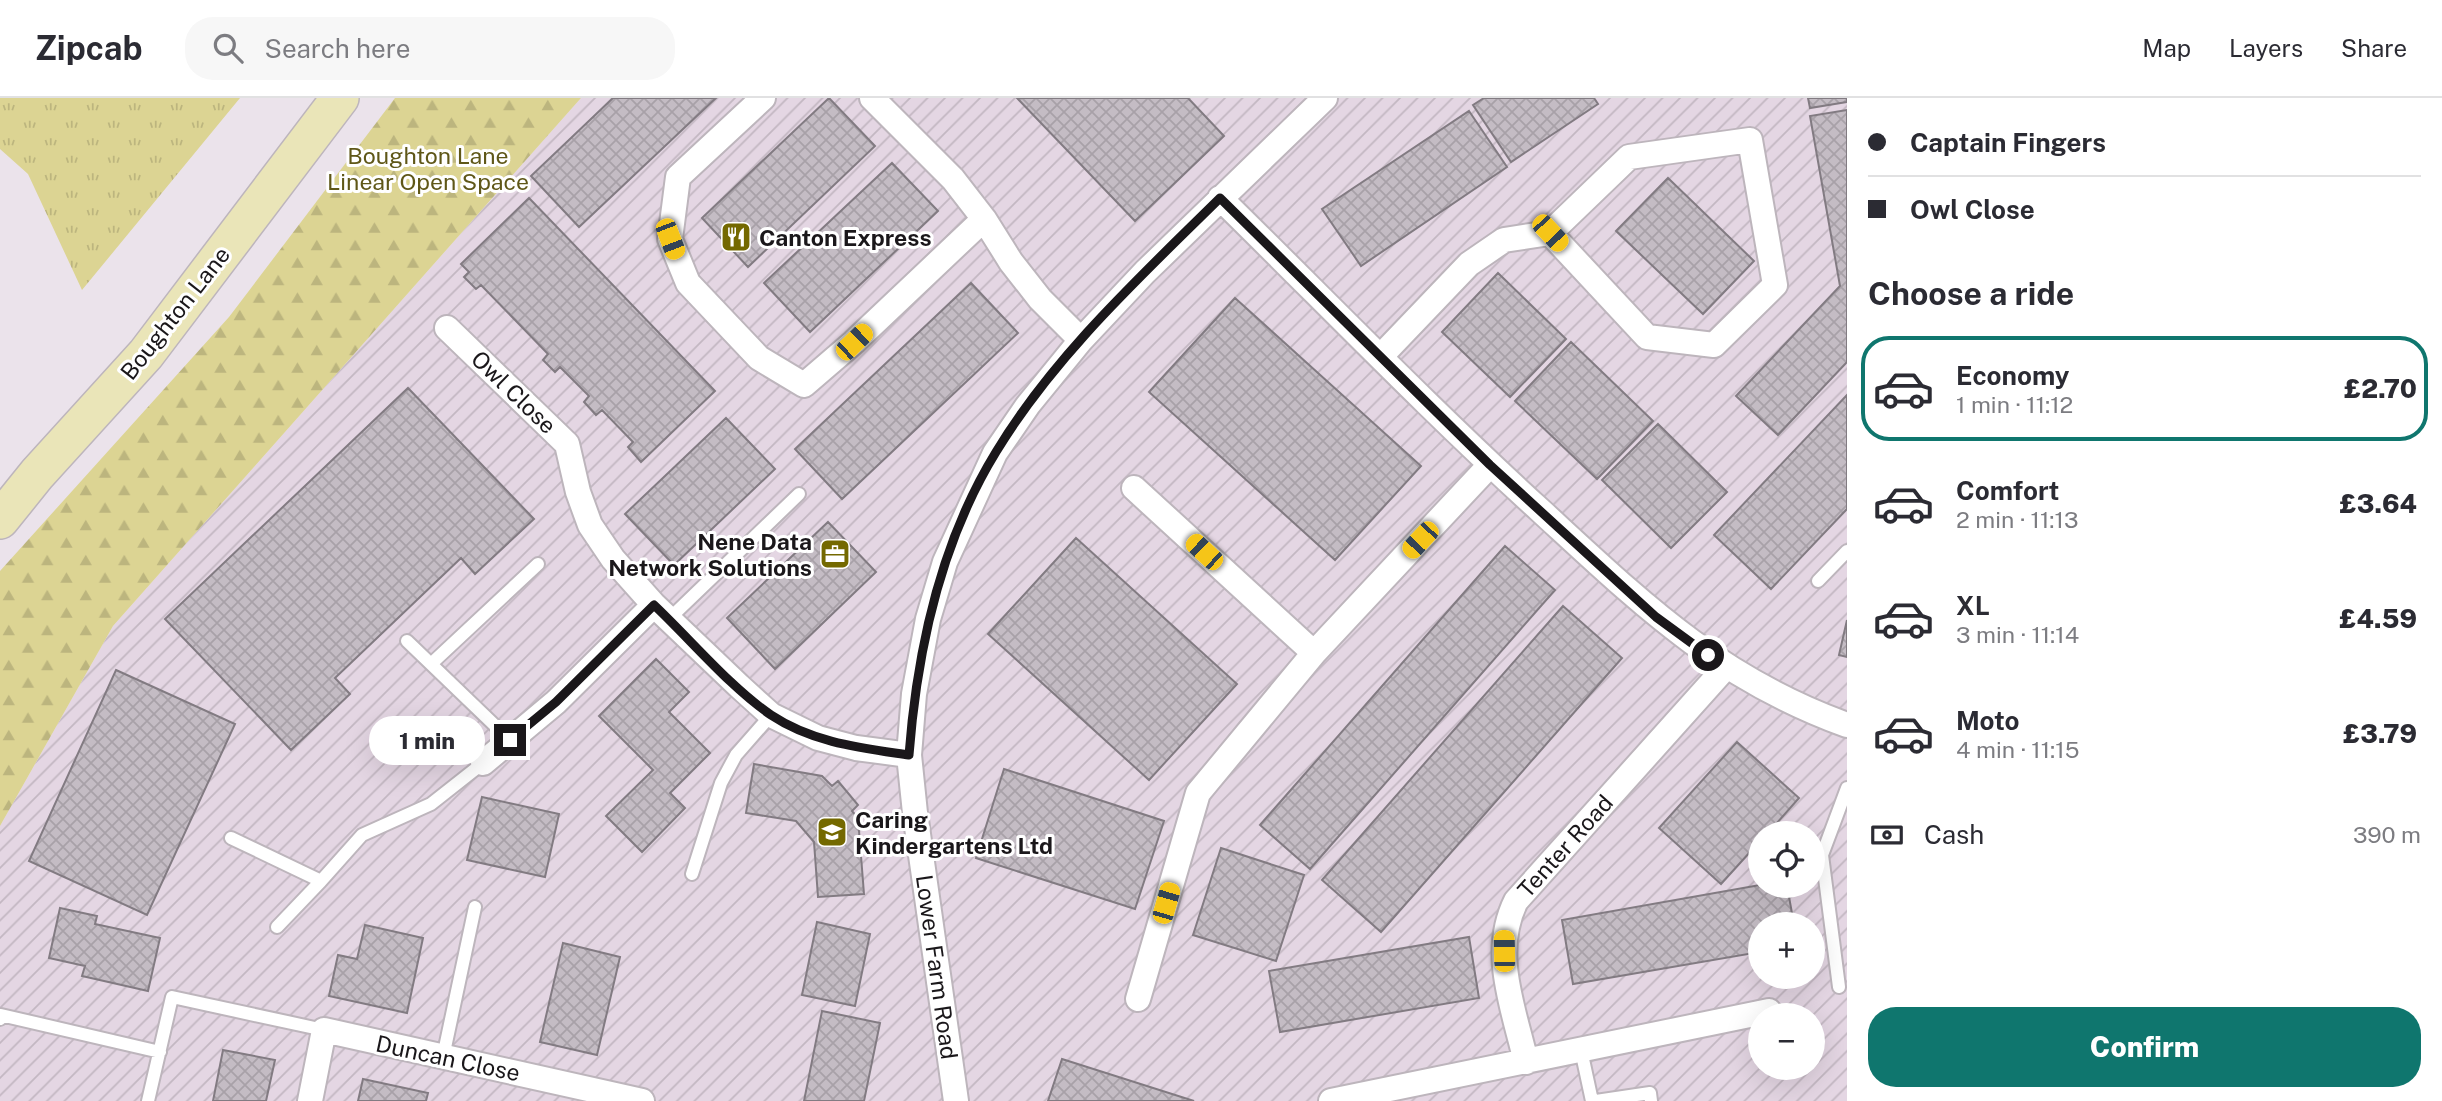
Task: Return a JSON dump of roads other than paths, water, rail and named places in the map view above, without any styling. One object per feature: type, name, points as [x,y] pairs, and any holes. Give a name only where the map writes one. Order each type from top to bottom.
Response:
[{"type":"street","name":"Boughton Lane","points":[[0,520],[37,474],[146,354],[340,98]]},
{"type":"street","points":[[763,98],[678,177],[670,239],[688,283],[759,358],[804,385],[854,342],[984,219]]},
{"type":"street","points":[[872,98],[953,179],[1040,299],[1081,340]]},
{"type":"street","name":"Lower Farm Road","points":[[956,1101],[909,755],[914,694],[928,619],[950,551],[995,453],[1028,405],[1081,340],[1220,198],[1325,98]]},
{"type":"street","points":[[1381,356],[1469,264],[1504,240],[1550,233],[1629,157],[1750,140],[1774,285],[1714,345],[1647,337],[1550,233]]},
{"type":"street","points":[[1220,198],[1490,465],[1656,617],[1725,668],[1782,699],[1847,725]]},
{"type":"street","name":"Owl Close","points":[[447,328],[567,444],[578,492],[590,525],[613,559],[662,612],[771,715],[818,738],[856,748],[909,755]]},
{"type":"street","points":[[1138,999],[1198,793],[1314,653],[1490,465]]},
{"type":"street","points":[[1133,488],[1314,653]]},
{"type":"street","points":[[483,763],[662,612]]},
{"type":"street","name":"Tenter Road","points":[[1526,1062],[1504,967],[1503,935],[1516,901],[1725,668]]},
{"type":"street","points":[[1331,1101],[1748,1015]]},
{"type":"street","points":[[310,1101],[324,1030]]},
{"type":"street","name":"Duncan Close","points":[[324,1030],[443,1057],[577,1094],[642,1101]]},
{"type":"lane","points":[[662,612],[799,494]]},
{"type":"lane","points":[[1818,582],[1847,551]]},
{"type":"lane","points":[[431,664],[538,564]]},
{"type":"lane","points":[[407,641],[510,740]]},
{"type":"lane","points":[[692,874],[721,783],[736,755],[771,715]]},
{"type":"lane","points":[[276,926],[362,835],[431,804],[483,763]]},
{"type":"lane","points":[[1839,987],[1822,855],[1847,788]]},
{"type":"lane","points":[[231,838],[321,881]]},
{"type":"lane","points":[[443,1057],[475,907]]},
{"type":"lane","points":[[148,1101],[172,997],[324,1030]]},
{"type":"lane","points":[[0,1019],[1,1015],[160,1052]]},
{"type":"lane","points":[[1581,1050],[1594,1101],[1650,1093],[1651,1101]]},
{"type":"place","name":"Canton Express","points":[[736,237]]},
{"type":"place","name":"Nene Data Network Solutions","points":[[835,554]]},
{"type":"place","name":"Caring Kindergartens Ltd","points":[[832,832]]},
{"type":"park label","name":"Boughton Lane Linear Open Space","points":[[428,168]]}]
